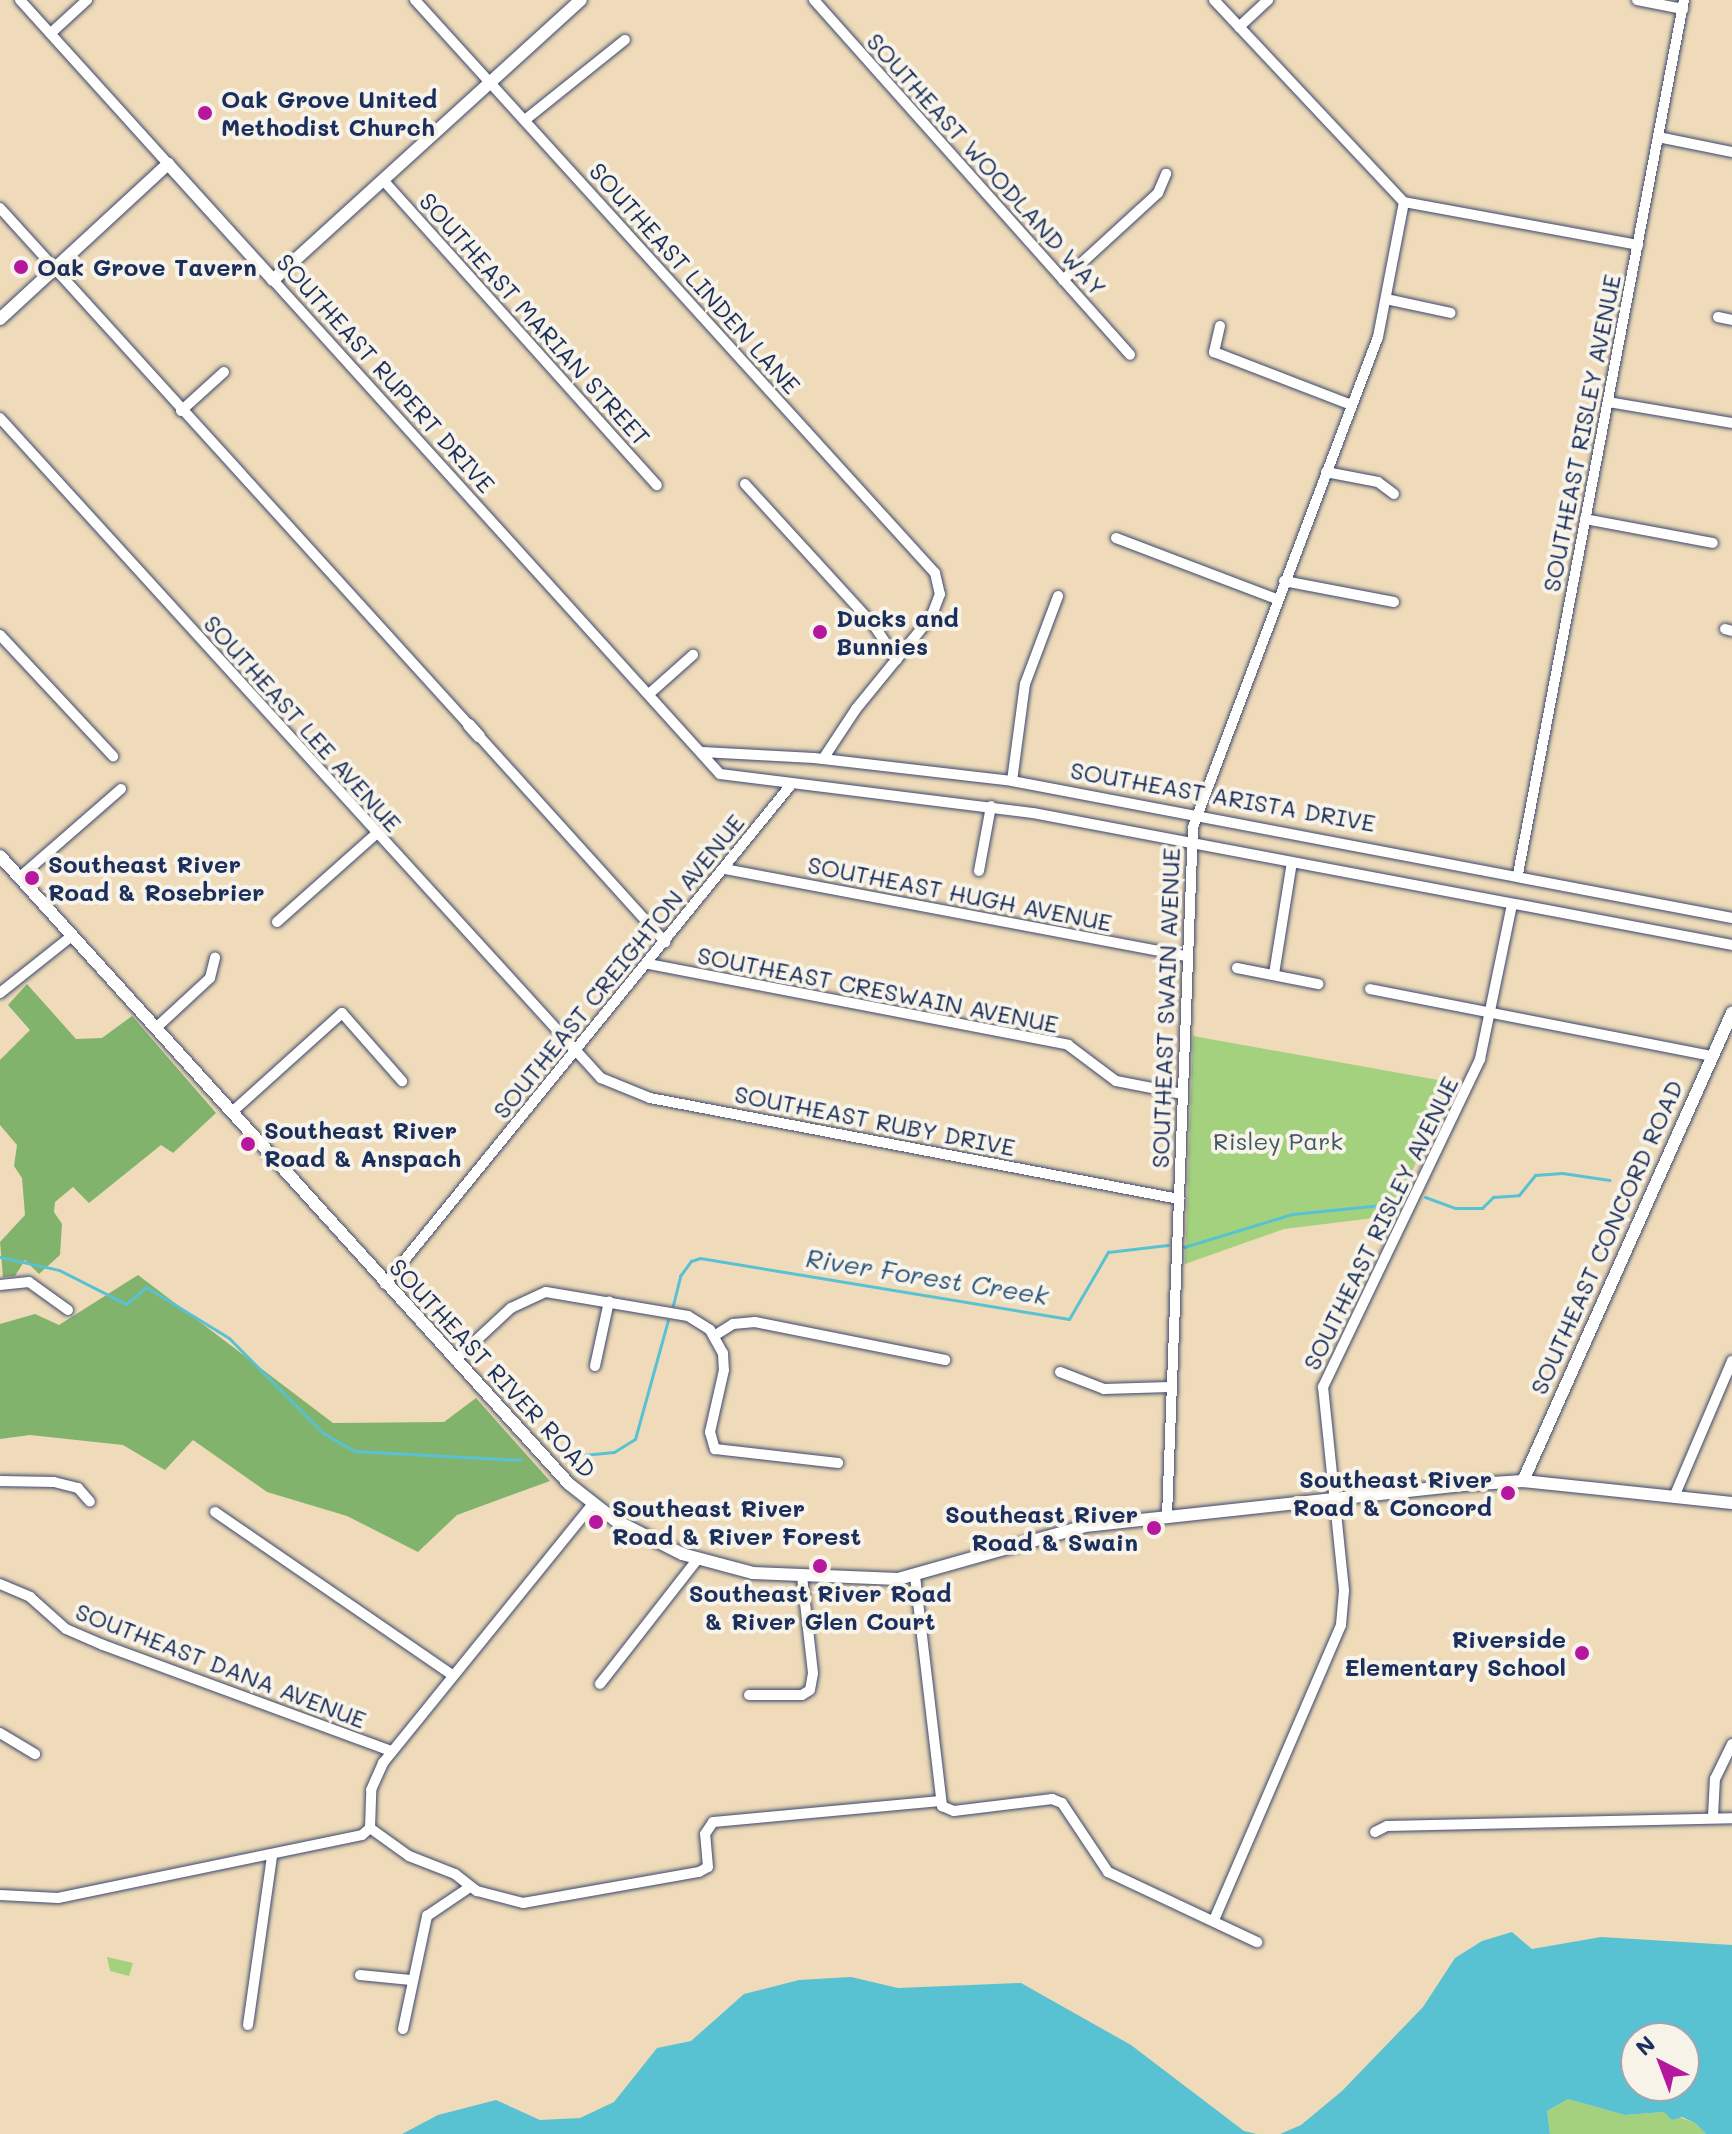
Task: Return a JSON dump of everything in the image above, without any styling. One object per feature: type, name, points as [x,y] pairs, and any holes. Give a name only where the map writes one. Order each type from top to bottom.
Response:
[{"type":"street","name":"SOUTHEAST RUPERT DRIVE","points":[[20,0],[720,774]]},
{"type":"street","points":[[51,33],[87,0]]},
{"type":"street","name":"SOUTHEAST LINDEN LANE","points":[[415,0],[935,573],[940,587],[931,617],[897,660]]},
{"type":"street","points":[[273,280],[581,0]]},
{"type":"street","name":"SOUTHEAST WOODLAND WAY","points":[[814,0],[1130,355]]},
{"type":"street","points":[[1214,0],[1404,202],[1638,245]]},
{"type":"street","points":[[1239,27],[1268,0]]},
{"type":"street","points":[[1637,0],[1684,4]]},
{"type":"street","name":"SOUTHEAST RISLEY AVENUE","points":[[1518,874],[1684,4]]},
{"type":"street","points":[[525,120],[625,40]]},
{"type":"street","points":[[1658,137],[1732,152]]},
{"type":"street","points":[[0,319],[168,164]]},
{"type":"street","points":[[1063,280],[1158,193],[1166,174]]},
{"type":"street","name":"SOUTHEAST MARIAN STREET","points":[[383,180],[657,485]]},
{"type":"street","name":"SOUTHEAST SWAIN AVENUE","points":[[1167,1516],[1190,842],[1197,814],[1277,599],[1378,337],[1404,202]]},
{"type":"street","points":[[0,208],[665,942]]},
{"type":"street","points":[[1386,299],[1451,313]]},
{"type":"street","points":[[1718,317],[1732,320]]},
{"type":"street","points":[[1220,326],[1214,352],[1351,405]]},
{"type":"street","points":[[181,411],[224,372]]},
{"type":"street","points":[[1608,402],[1732,423]]},
{"type":"street","name":"SOUTHEAST LEE AVENUE","points":[[0,418],[576,1055]]},
{"type":"street","points":[[1326,472],[1378,482],[1394,494]]},
{"type":"street","points":[[745,484],[873,624],[897,660],[823,759]]},
{"type":"street","points":[[1585,519],[1713,543]]},
{"type":"street","points":[[1116,538],[1277,599]]},
{"type":"street","points":[[1284,581],[1394,602]]},
{"type":"street","points":[[1012,781],[1025,684],[1058,596]]},
{"type":"street","points":[[0,635],[113,756]]},
{"type":"street","points":[[649,694],[693,655]]},
{"type":"street","name":"SOUTHEAST ARISTA DRIVE","points":[[702,752],[823,759],[1012,781],[1518,874],[1732,918]]},
{"type":"street","name":"SOUTHEAST ARISTA DRIVE","points":[[720,774],[790,786],[991,806],[1732,945]]},
{"type":"street","name":"SOUTHEAST CREIGHTON AVENUE","points":[[385,1284],[576,1055],[790,786]]},
{"type":"street","points":[[20,877],[121,789]]},
{"type":"street","points":[[979,871],[991,806]]},
{"type":"street","points":[[277,922],[376,834]]},
{"type":"street","name":"SOUTHEAST RIVER ROAD","points":[[0,856],[385,1284],[592,1505],[697,1560],[737,1571],[802,1576],[915,1576],[1076,1528],[1167,1516],[1523,1481],[1732,1503]]},
{"type":"street","points":[[1274,974],[1292,862]]},
{"type":"street","name":"SOUTHEAST HUGH AVENUE","points":[[725,869],[1187,956]]},
{"type":"street","name":"SOUTHEAST RISLEY AVENUE","points":[[1214,1920],[1336,1642],[1344,1590],[1323,1424],[1327,1374],[1468,1087],[1493,1013],[1512,904]]},
{"type":"street","points":[[0,993],[73,935]]},
{"type":"street","points":[[157,1027],[210,978],[215,958]]},
{"type":"street","name":"SOUTHEAST CRESWAIN AVENUE","points":[[649,964],[1068,1045],[1116,1081],[1183,1094]]},
{"type":"street","points":[[1237,968],[1318,984]]},
{"type":"street","points":[[1370,989],[1713,1056]]},
{"type":"street","points":[[232,1112],[342,1013],[402,1081]]},
{"type":"street","name":"SOUTHEAST CONCORD ROAD","points":[[1523,1481],[1732,1013]]},
{"type":"street","name":"SOUTHEAST RUBY DRIVE","points":[[576,1055],[601,1078],[650,1098],[1179,1199]]},
{"type":"street","points":[[0,1285],[29,1282],[68,1310]]},
{"type":"street","points":[[455,1360],[531,1296],[561,1292],[688,1316],[714,1336],[724,1370],[709,1443],[726,1453],[838,1463]]},
{"type":"street","points":[[595,1366],[609,1301]]},
{"type":"street","points":[[714,1336],[733,1324],[755,1322],[945,1360]]},
{"type":"street","points":[[1674,1497],[1732,1361]]},
{"type":"street","points":[[1060,1372],[1104,1389],[1170,1387]]},
{"type":"street","points":[[0,1481],[54,1482],[78,1488],[90,1502]]},
{"type":"street","points":[[370,1828],[371,1790],[391,1751],[592,1505]]},
{"type":"street","points":[[215,1512],[452,1675]]},
{"type":"street","points":[[600,1684],[697,1560]]},
{"type":"street","points":[[749,1695],[802,1695],[810,1690],[813,1673],[802,1576]]},
{"type":"street","points":[[915,1576],[938,1801]]},
{"type":"street","name":"SOUTHEAST DANA AVENUE","points":[[0,1584],[30,1597],[66,1629],[103,1645],[391,1751]]},
{"type":"street","points":[[0,1733],[35,1754]]},
{"type":"street","points":[[1713,1816],[1715,1779],[1732,1744]]},
{"type":"street","points":[[370,1828],[409,1856],[455,1874],[470,1887],[523,1903],[565,1898],[708,1867],[705,1834],[713,1822],[938,1801],[954,1811],[1052,1799],[1062,1803],[1108,1872],[1257,1942]]},
{"type":"street","points":[[1375,1832],[1387,1826],[1713,1816],[1732,1818]]},
{"type":"street","points":[[0,1895],[58,1898],[345,1841],[370,1828]]},
{"type":"street","points":[[248,2025],[272,1856]]},
{"type":"street","points":[[403,2029],[427,1916],[470,1887]]},
{"type":"street","points":[[360,1975],[411,1980]]},
{"type":"green space","points":[[27,984],[76,1039],[102,1038],[132,1016],[216,1113],[173,1153],[161,1145],[89,1203],[73,1187],[55,1202],[54,1212],[62,1224],[60,1255],[39,1274],[25,1260],[15,1276],[3,1277],[0,1242],[25,1215],[22,1178],[14,1166],[17,1145],[0,1125],[0,1060],[30,1030],[8,1005]]},
{"type":"green space","name":"Risley Park","points":[[1193,1036],[1455,1083],[1390,1216],[1284,1229],[1185,1264]]},
{"type":"green space","points":[[138,1275],[333,1423],[444,1422],[476,1398],[550,1481],[457,1515],[418,1552],[347,1516],[267,1492],[193,1440],[165,1470],[123,1445],[30,1435],[0,1439],[0,1324],[35,1314],[59,1325]]},
{"type":"green space","points":[[107,1957],[133,1963],[129,1976],[110,1971]]},
{"type":"green space","points":[[1568,2099],[1625,2115],[1665,2112],[1695,2123],[1706,2134],[1550,2134],[1547,2111]]},
{"type":"water","points":[[1512,1932],[1532,1949],[1601,1937],[1732,1945],[1732,2134],[1706,2134],[1695,2123],[1682,2117],[1672,2120],[1664,2112],[1625,2115],[1568,2099],[1547,2111],[1550,2134],[1280,2134],[1301,2125],[1342,2091],[1423,2007],[1455,1958],[1482,1941]]},
{"type":"water","points":[[851,1977],[898,1988],[1021,1983],[1131,2045],[1244,2131],[1257,2134],[402,2134],[438,2115],[496,2100],[540,2120],[580,2118],[614,2102],[657,2048],[691,2041],[744,1994],[799,1980]]},
{"type":"waterway","name":"River Forest Creek","points":[[1425,1197],[1456,1208],[1482,1208],[1493,1197],[1519,1195],[1535,1175],[1562,1173],[1609,1180]]},
{"type":"waterway","name":"River Forest Creek","points":[[1184,1247],[1292,1214],[1392,1204]]},
{"type":"waterway","name":"River Forest Creek","points":[[673,1305],[680,1276],[691,1261],[700,1258],[1069,1319],[1108,1252],[1168,1245]]},
{"type":"waterway","name":"River Forest Creek","points":[[0,1257],[59,1270],[126,1304],[146,1287],[229,1338],[323,1433],[354,1451],[521,1460]]},
{"type":"waterway","name":"River Forest Creek","points":[[563,1457],[614,1452],[635,1439],[668,1320]]},
{"type":"place","name":"Oak Grove United Methodist Church","points":[[205,113]]},
{"type":"place","name":"Oak Grove Tavern","points":[[21,267]]},
{"type":"place","name":"Ducks and Bunnies","points":[[820,632]]},
{"type":"place","name":"Southeast River Road & Rosebrier","points":[[32,878]]},
{"type":"place","name":"Southeast River Road & Anspach","points":[[248,1144]]},
{"type":"place","name":"Southeast River Road & Concord","points":[[1508,1493]]},
{"type":"place","name":"Southeast River Road & River Forest","points":[[596,1522]]},
{"type":"place","name":"Southeast River Road & Swain","points":[[1154,1528]]},
{"type":"place","name":"Southeast River Road & River Glen Court","points":[[820,1566]]},
{"type":"place","name":"Riverside Elementary School","points":[[1582,1653]]}]
